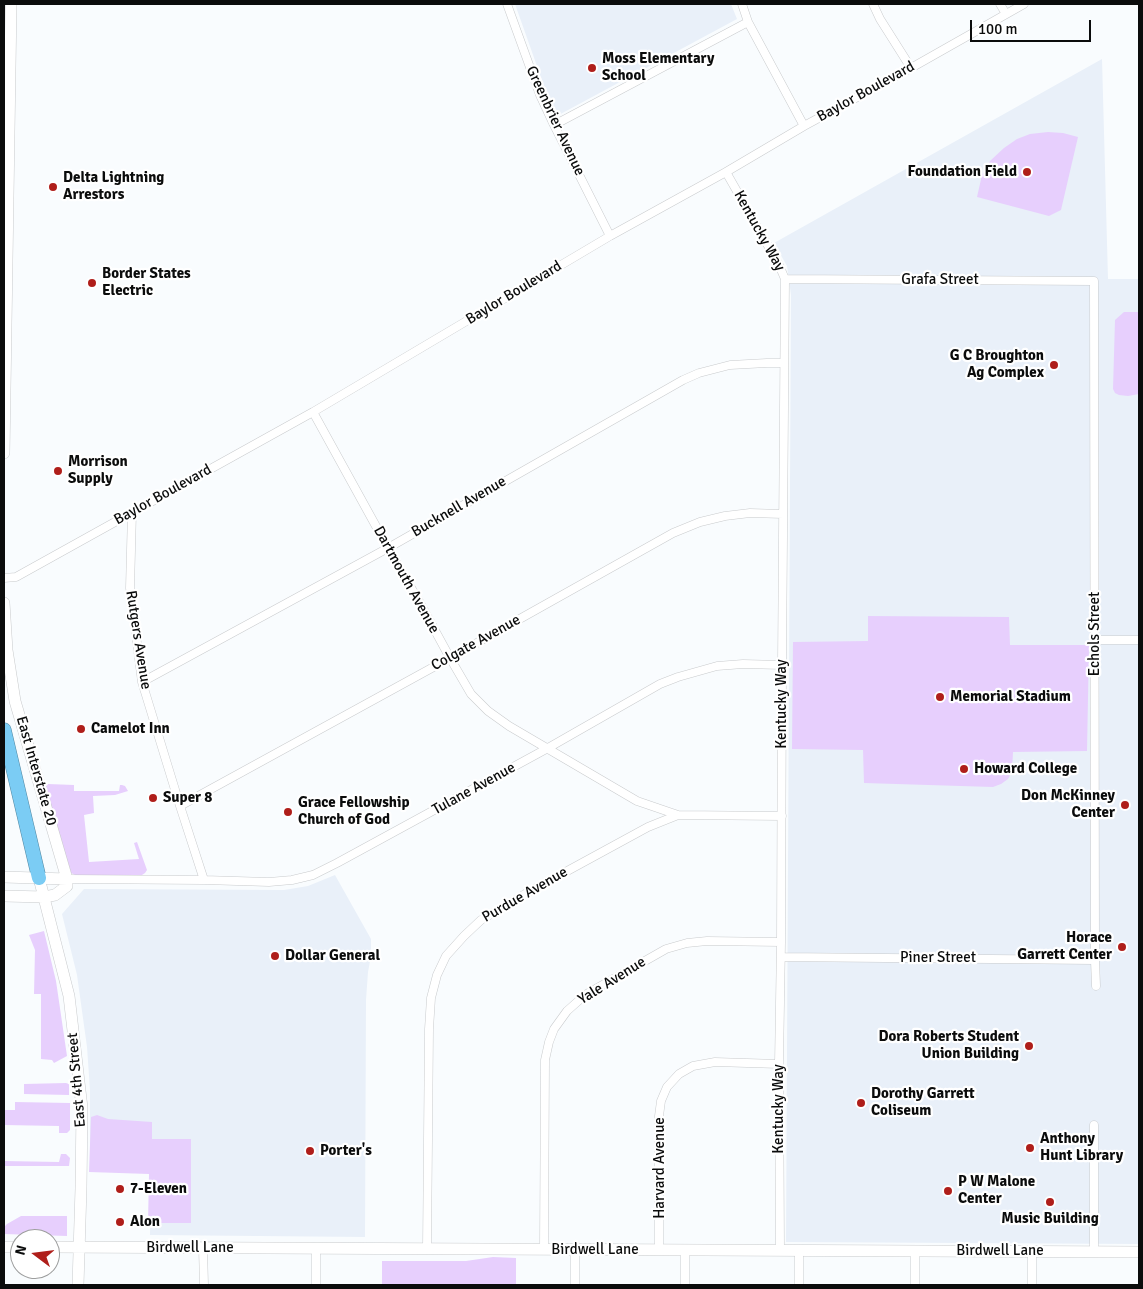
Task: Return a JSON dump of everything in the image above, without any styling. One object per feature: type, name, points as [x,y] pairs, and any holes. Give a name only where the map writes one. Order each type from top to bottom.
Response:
[{"type":"highway","points":[[4,730],[39,878]]},
{"type":"main road","points":[[4,453],[11,4]]},
{"type":"main road","name":"East Interstate 20","points":[[4,603],[7,650],[15,700],[67,879]]},
{"type":"main road","name":"Tulane Avenue","points":[[4,877],[67,879]]},
{"type":"main road","name":"East 4th Street","points":[[39,878],[69,996],[82,1108],[78,1285]]},
{"type":"main road","points":[[4,896],[44,897],[55,895],[67,886],[67,879]]},
{"type":"main road","name":"Birdwell Lane","points":[[60,1247],[1139,1252]]},
{"type":"street","name":"Greenbrier Avenue","points":[[507,4],[540,95],[610,236]]},
{"type":"street","points":[[742,4],[748,22],[804,126]]},
{"type":"street","points":[[873,4],[880,19],[911,68]]},
{"type":"street","points":[[1000,4],[1006,14]]},
{"type":"street","name":"Baylor Boulevard","points":[[4,578],[16,577],[313,412],[610,236],[1024,4]]},
{"type":"street","points":[[554,125],[748,22]]},
{"type":"street","name":"Kentucky Way","points":[[726,172],[779,265],[785,279],[779,1064],[780,1250]]},
{"type":"street","name":"Grafa Street","points":[[785,279],[1094,281]]},
{"type":"street","name":"Echols Street","points":[[1094,281],[1094,960],[1096,986]]},
{"type":"street","name":"Bucknell Avenue","points":[[142,682],[388,548],[683,380],[699,373],[730,365],[784,363]]},
{"type":"street","name":"Dartmouth Avenue","points":[[313,412],[472,694],[488,711],[509,726],[636,801],[678,815]]},
{"type":"street","name":"Rutgers Avenue","points":[[132,512],[130,588],[142,682],[204,880]]},
{"type":"street","name":"Colgate Avenue","points":[[180,806],[674,533],[700,522],[725,516],[750,513],[783,514]]},
{"type":"street","points":[[1095,640],[1139,640]]},
{"type":"street","name":"Tulane Avenue","points":[[67,879],[269,882],[292,880],[313,875],[548,748],[660,684],[717,666],[743,664],[782,665]]},
{"type":"street","name":"Purdue Avenue","points":[[427,1249],[429,1029],[431,998],[437,975],[446,956],[481,920],[648,827],[678,815],[782,816]]},
{"type":"street","name":"Yale Avenue","points":[[544,1249],[545,1060],[548,1042],[554,1029],[567,1012],[585,994],[666,949],[707,940],[781,942]]},
{"type":"street","name":"Piner Street","points":[[781,957],[1094,960]]},
{"type":"street","name":"Harvard Avenue","points":[[659,1250],[659,1116],[661,1101],[667,1087],[679,1074],[693,1066],[715,1062],[779,1064]]},
{"type":"street","points":[[1094,1125],[1094,1252]]},
{"type":"street","points":[[204,1248],[204,1285]]},
{"type":"street","points":[[316,1248],[316,1285]]},
{"type":"street","points":[[575,1250],[575,1285]]},
{"type":"street","points":[[685,1250],[685,1285]]},
{"type":"street","points":[[799,1250],[799,1285]]},
{"type":"street","points":[[915,1251],[915,1285]]},
{"type":"street","points":[[1032,1252],[1032,1285]]},
{"type":"shaded area","name":"Moss Elementary School","points":[[515,4],[731,4],[737,19],[555,117]]},
{"type":"shaded area","name":"Howard College","points":[[1102,59],[1108,279],[1139,279],[1139,1244],[786,1242],[791,295],[787,266],[774,243]]},
{"type":"shaded area","name":"Foundation Field","points":[[1048,132],[1078,137],[1061,210],[1049,216],[977,197],[982,175],[990,161],[1004,148],[1017,139],[1030,134]]},
{"type":"shaded area","points":[[1124,312],[1139,312],[1139,394],[1128,396],[1119,395],[1113,389],[1115,320]]},
{"type":"shaded area","name":"Memorial Stadium","points":[[868,616],[1009,617],[1010,645],[1089,645],[1087,751],[1013,752],[1012,772],[1008,779],[993,787],[864,783],[863,750],[792,749],[793,642],[868,641]]},
{"type":"shaded area","points":[[48,784],[74,785],[74,791],[119,791],[120,785],[125,786],[128,791],[115,795],[93,796],[94,813],[84,815],[89,862],[139,859],[134,843],[137,842],[147,870],[145,873],[142,875],[75,875],[71,873],[44,786]]},
{"type":"shaded area","points":[[335,875],[371,939],[366,1000],[365,1237],[150,1235],[151,1172],[90,1172],[90,1090],[87,1047],[77,975],[62,914],[84,889],[284,890],[308,886]]},
{"type":"shaded area","points":[[44,931],[56,981],[67,1056],[54,1063],[52,1060],[41,1059],[41,994],[34,994],[35,950],[29,935]]},
{"type":"shaded area","points":[[24,1084],[69,1084],[69,1095],[24,1094]]},
{"type":"shaded area","points":[[15,1102],[70,1103],[70,1130],[67,1133],[59,1133],[59,1126],[4,1125],[4,1110],[15,1110]]},
{"type":"shaded area","points":[[97,1115],[108,1119],[152,1122],[152,1139],[191,1139],[191,1223],[148,1223],[149,1174],[89,1172],[91,1117]]},
{"type":"shaded area","points":[[61,1154],[66,1154],[70,1158],[69,1166],[4,1166],[4,1161],[59,1162]]},
{"type":"shaded area","points":[[21,1216],[67,1216],[67,1236],[60,1236],[60,1229],[10,1229],[10,1234],[4,1234],[4,1227]]},
{"type":"shaded area","points":[[493,1257],[516,1258],[516,1285],[382,1285],[382,1261],[466,1261]]},
{"type":"place","name":"Moss Elementary School","points":[[592,68]]},
{"type":"place","name":"Foundation Field","points":[[1027,172]]},
{"type":"place","name":"Delta Lightning Arrestors","points":[[53,187]]},
{"type":"place","name":"Border States Electric","points":[[92,283]]},
{"type":"place","name":"G C Broughton Ag Complex","points":[[1054,365]]},
{"type":"place","name":"Morrison Supply","points":[[58,471]]},
{"type":"place","name":"Memorial Stadium","points":[[940,697]]},
{"type":"place","name":"Camelot Inn","points":[[81,729]]},
{"type":"place","name":"Howard College","points":[[964,769]]},
{"type":"place","name":"Super 8","points":[[153,798]]},
{"type":"place","name":"Don McKinney Center","points":[[1125,805]]},
{"type":"place","name":"Grace Fellowship Church of God","points":[[288,812]]},
{"type":"place","name":"Horace Garrett Center","points":[[1122,947]]},
{"type":"place","name":"Dollar General","points":[[275,956]]},
{"type":"place","name":"Dora Roberts Student Union Building","points":[[1029,1046]]},
{"type":"place","name":"Dorothy Garrett Coliseum","points":[[861,1103]]},
{"type":"place","name":"Anthony Hunt Library","points":[[1030,1148]]},
{"type":"place","name":"Porter's","points":[[310,1151]]},
{"type":"place","name":"7-Eleven","points":[[120,1189]]},
{"type":"place","name":"P W Malone Center","points":[[948,1191]]},
{"type":"place","name":"Music Building","points":[[1050,1202]]},
{"type":"place","name":"Alon","points":[[120,1222]]}]
